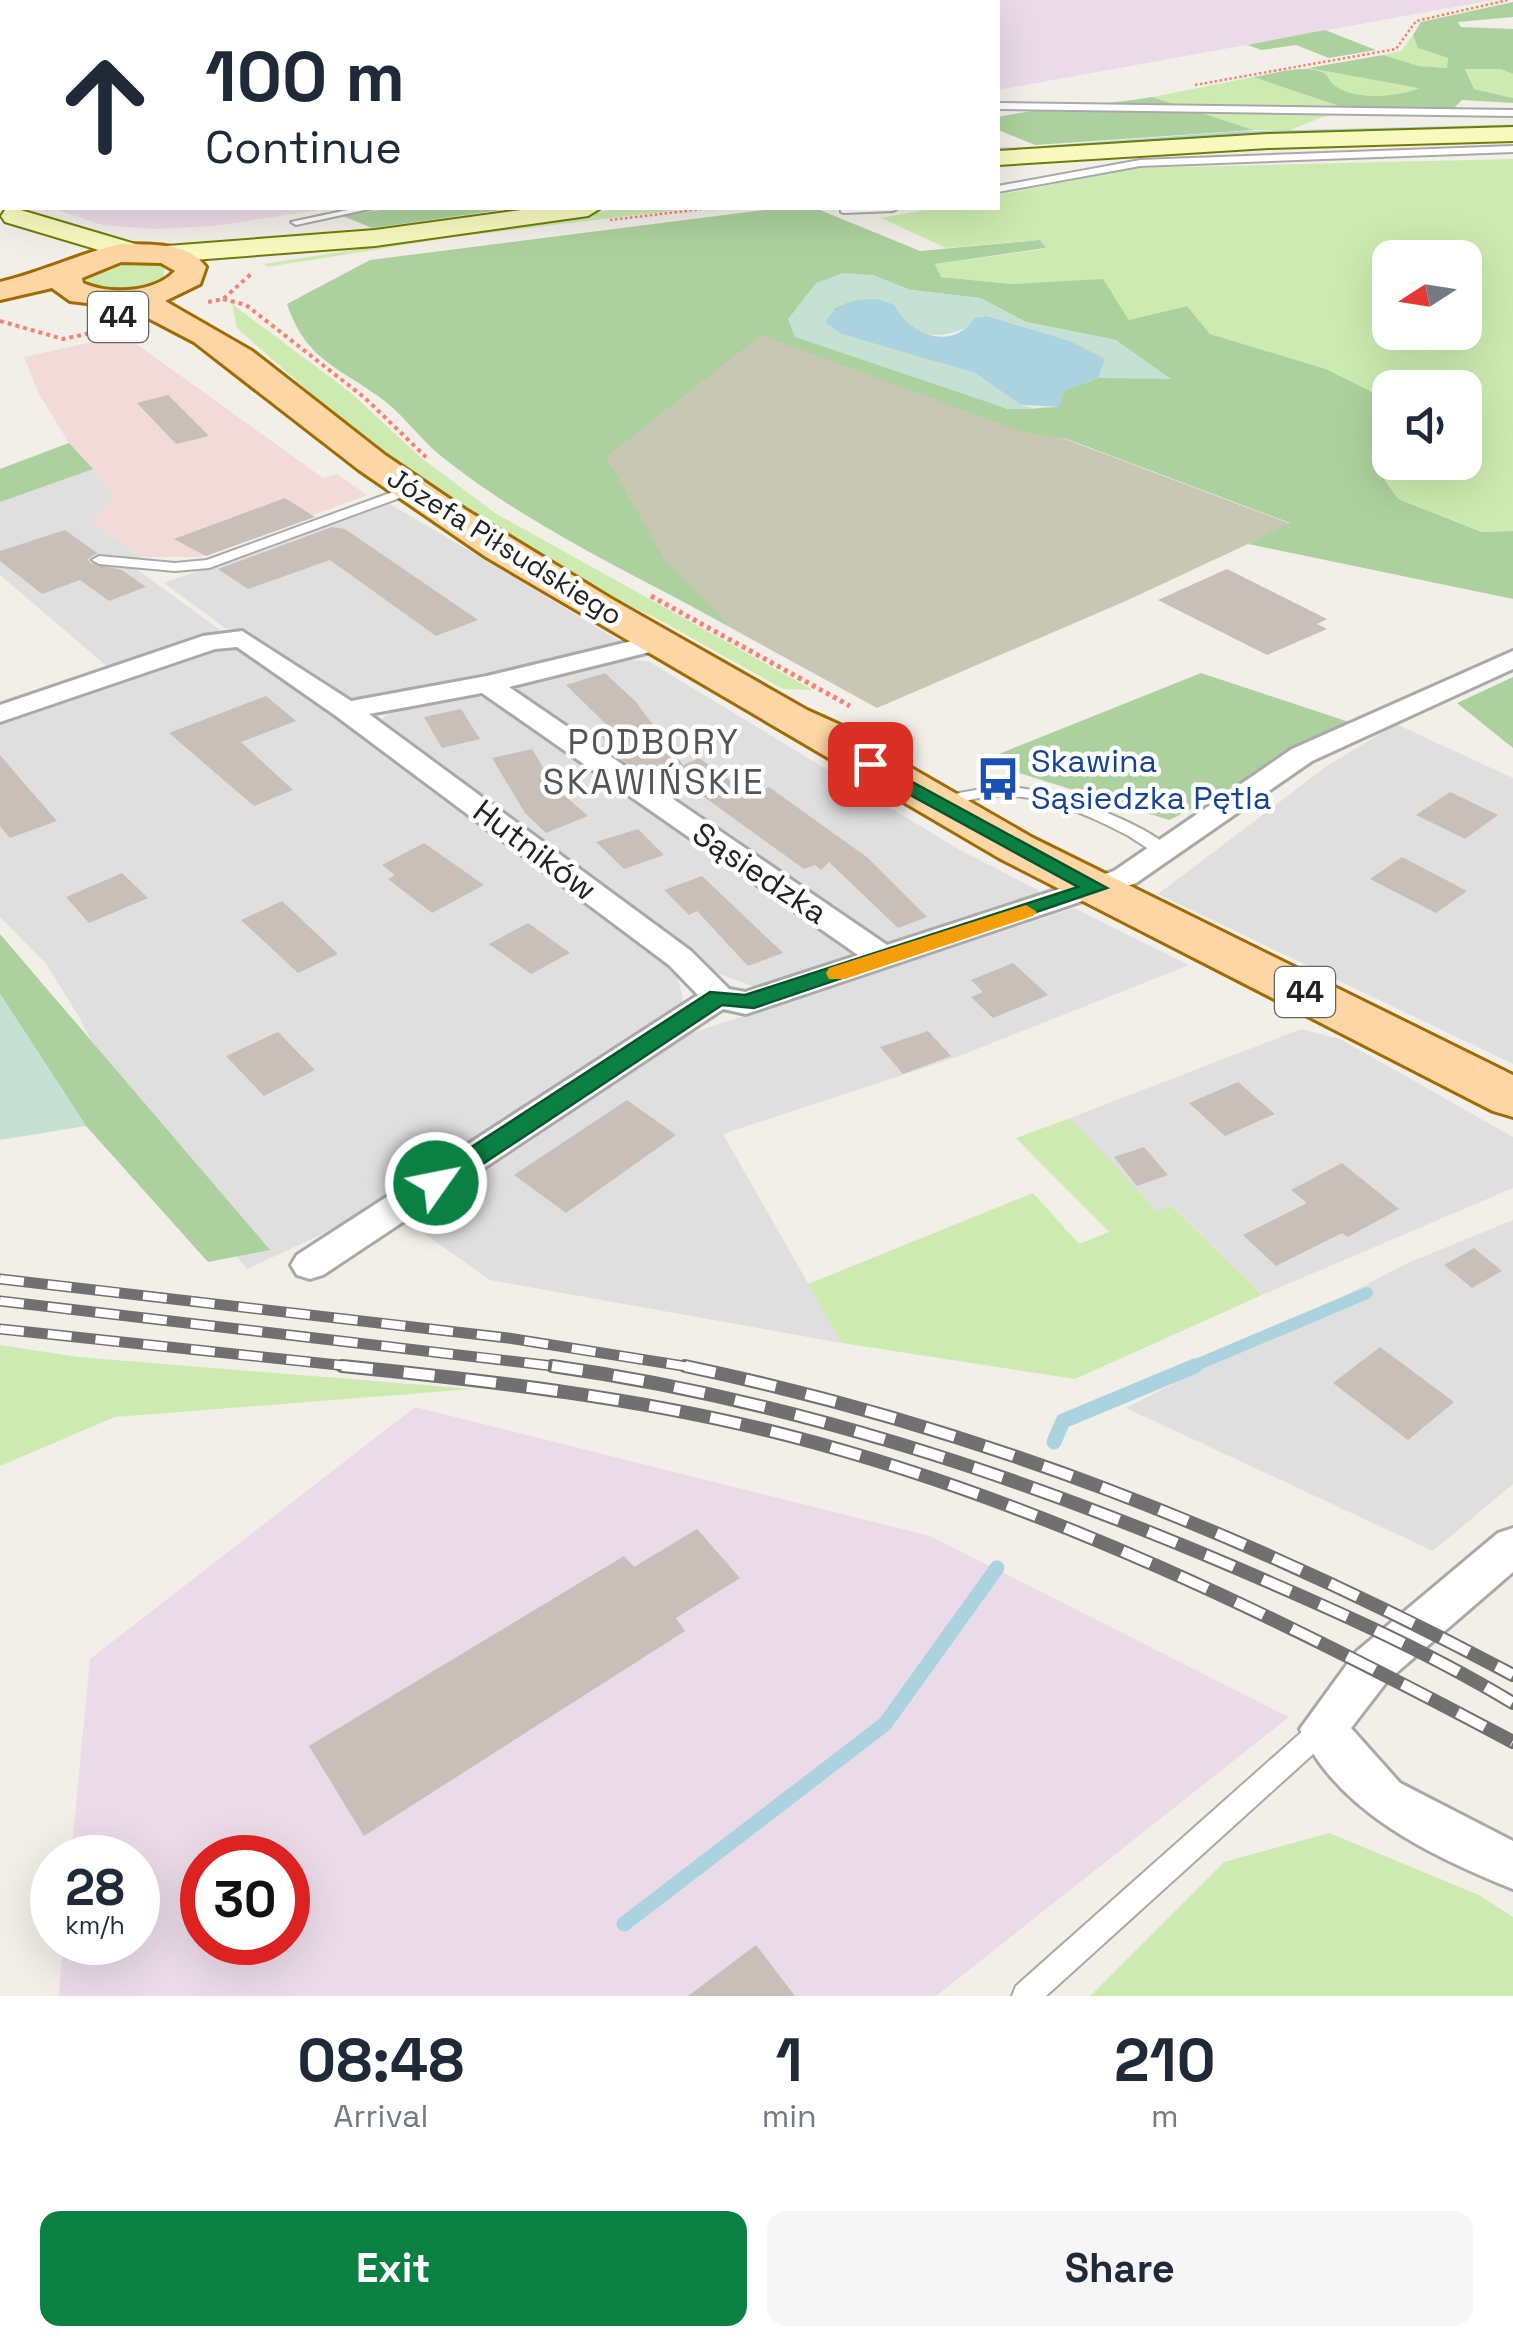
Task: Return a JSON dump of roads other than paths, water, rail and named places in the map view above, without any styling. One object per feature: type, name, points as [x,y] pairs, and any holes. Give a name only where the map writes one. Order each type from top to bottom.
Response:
[{"type":"main road","points":[[1005,158],[1288,140],[1513,134]]},
{"type":"main road","points":[[179,271],[574,210]]},
{"type":"main road","points":[[7,212],[132,252]]},
{"type":"main road","points":[[7,212],[71,256],[73,278]]},
{"type":"main road","name":"44","points":[[0,290],[73,278],[130,310],[179,271],[132,252],[73,278],[0,307]]},
{"type":"main road","name":"Józefa Piłsudskiego","points":[[179,271],[220,326],[232,349]]},
{"type":"main road","name":"44","points":[[0,307],[111,316],[232,349]]},
{"type":"main road","name":"Józefa Piłsudskiego","points":[[130,310],[232,349],[329,431],[424,478],[661,642],[794,720],[797,728],[822,742],[850,730],[938,805],[1097,888]]},
{"type":"main road","name":"44","points":[[1097,888],[1513,1098]]},
{"type":"street","name":"Hutników","points":[[0,714],[177,650],[242,638],[346,710],[680,958],[718,997]]},
{"type":"street","points":[[346,710],[488,684],[661,642]]},
{"type":"street","points":[[884,958],[1097,888],[1168,853],[1252,785],[1305,753],[1513,659]]},
{"type":"street","name":"Sąsiedzka","points":[[488,684],[884,958]]},
{"type":"street","name":"Sąsiedzka","points":[[718,997],[746,1003],[884,958]]},
{"type":"street","points":[[310,1265],[718,997]]},
{"type":"street","points":[[1513,1546],[1372,1666],[1323,1729],[1383,1799],[1513,1866]]},
{"type":"lane","points":[[1000,106],[1513,113]]},
{"type":"lane","points":[[1000,189],[1140,163],[1513,148]]},
{"type":"lane","points":[[296,222],[359,210]]},
{"type":"lane","points":[[99,560],[175,567],[209,564],[424,478]]},
{"type":"lane","points":[[938,805],[1005,790],[1105,819],[1168,853]]},
{"type":"lane","points":[[1026,1996],[1323,1729]]},
{"type":"water","points":[[877,299],[894,305],[910,324],[932,336],[955,335],[975,318],[988,316],[1070,341],[1105,359],[1098,378],[1064,391],[1059,407],[1021,405],[975,373],[840,333],[825,322],[847,303]]},
{"type":"waterway","points":[[1048,148],[1238,134],[1513,127]]},
{"type":"waterway","points":[[1000,150],[1019,150]]},
{"type":"waterway","points":[[1189,1368],[1367,1293]]},
{"type":"waterway","points":[[1054,1442],[1063,1421],[1195,1366]]},
{"type":"waterway","points":[[624,1924],[885,1724],[997,1568]]},
{"type":"railway","points":[[0,1279],[508,1338],[689,1367]]},
{"type":"railway","points":[[0,1301],[570,1368]]},
{"type":"railway","points":[[0,1329],[366,1368]]},
{"type":"railway","points":[[342,1366],[511,1385],[679,1411],[885,1463],[1070,1529],[1160,1568],[1338,1652],[1513,1742]]},
{"type":"railway","points":[[552,1366],[639,1380],[811,1419],[1063,1499],[1300,1596],[1408,1646],[1513,1703]]},
{"type":"railway","points":[[689,1367],[696,1368]]},
{"type":"railway","points":[[689,1367],[902,1420],[1110,1490],[1313,1576],[1513,1675]]},
{"type":"place","name":"Skawina Sąsiedzka Pętla","points":[[998,779]]},
{"type":"district","name":"PODBORY SKAWIŃSKIE","points":[[654,762]]}]
